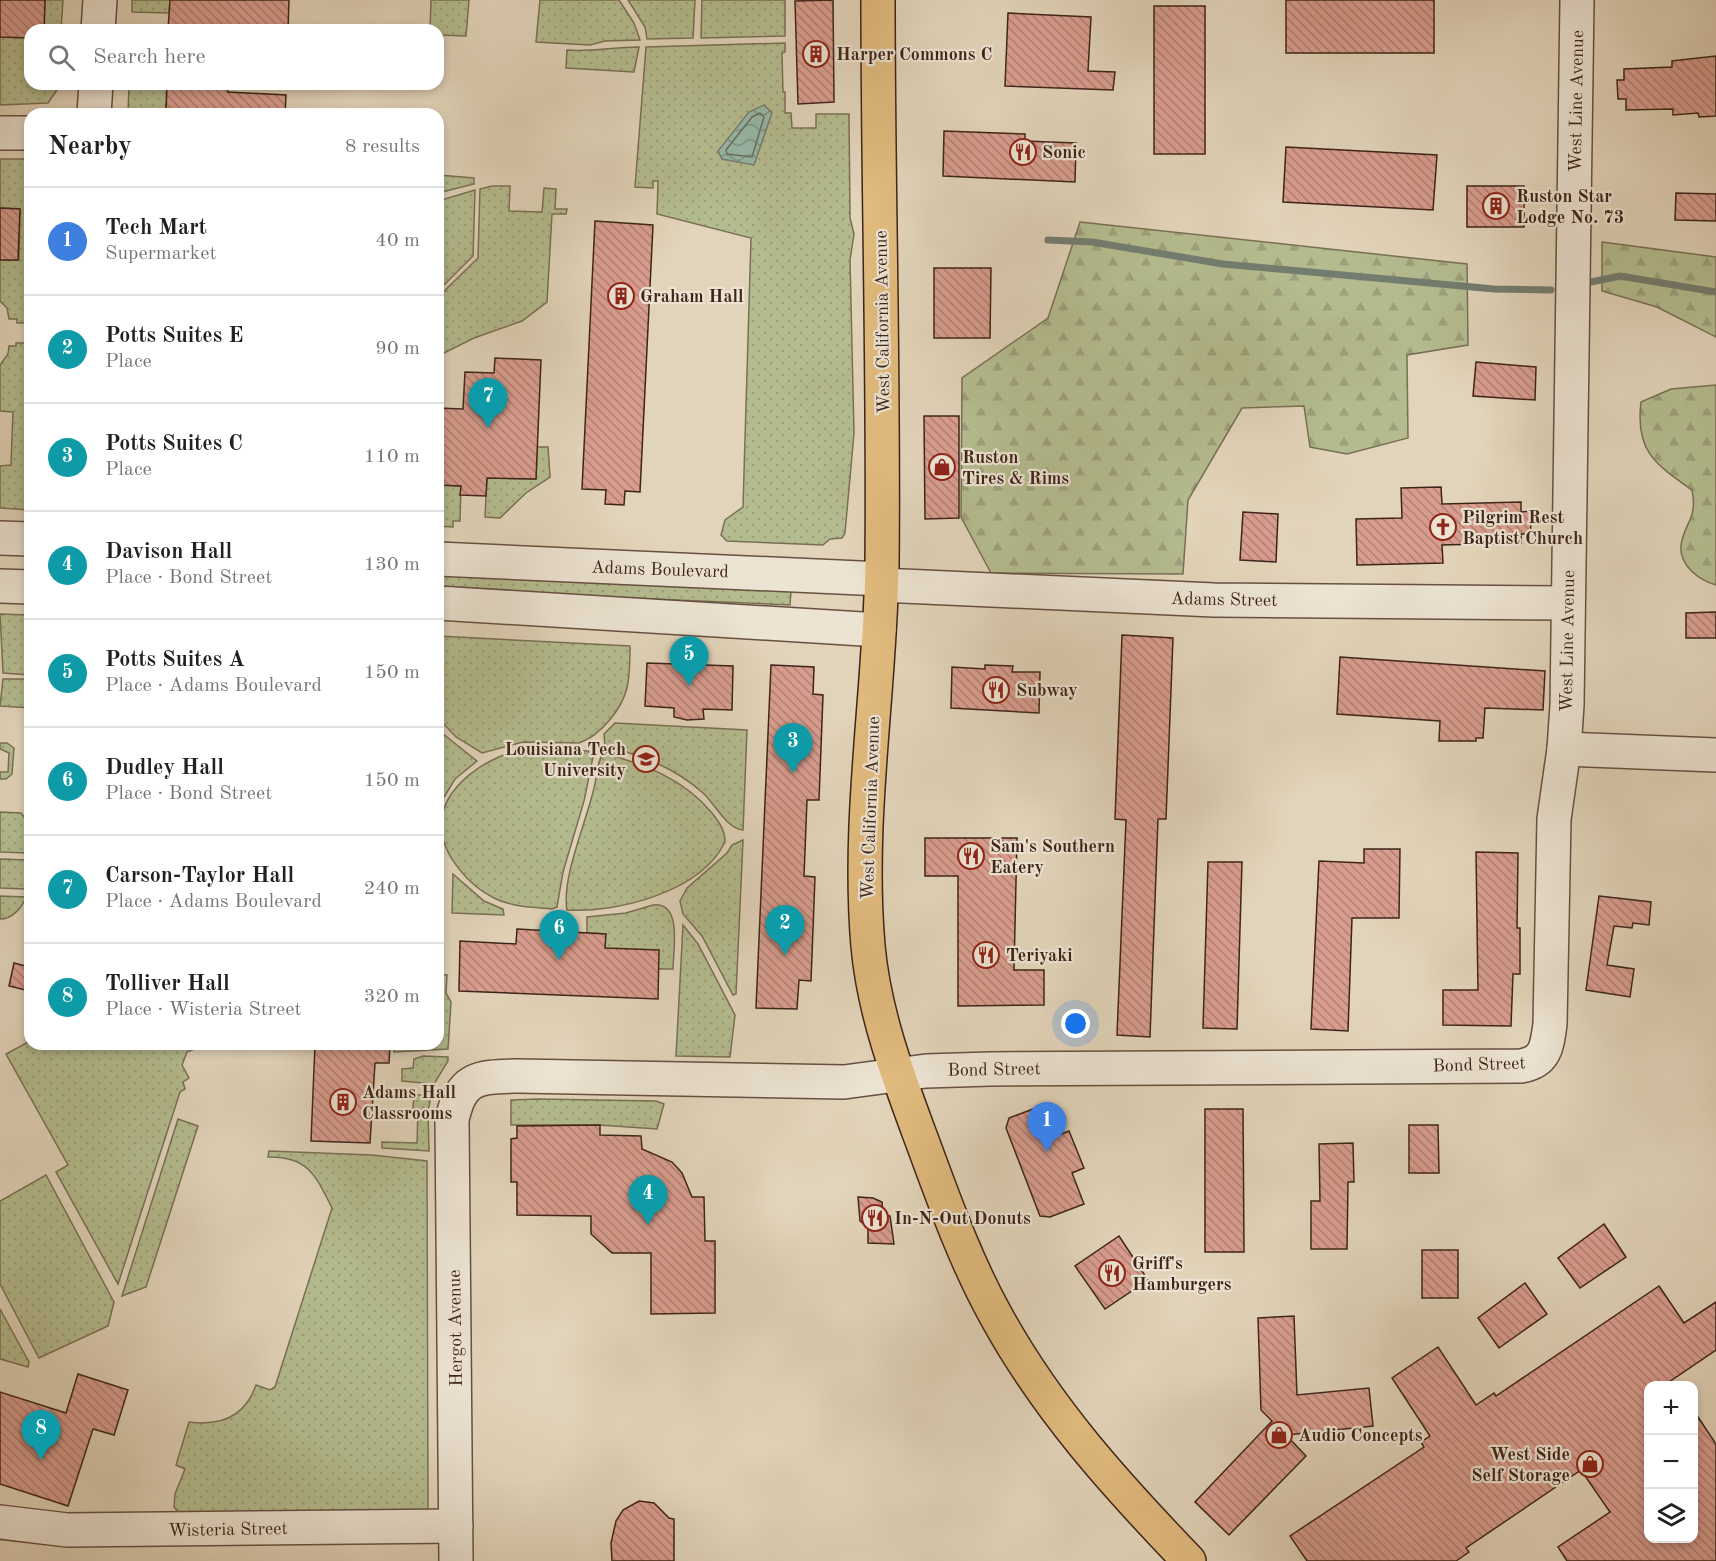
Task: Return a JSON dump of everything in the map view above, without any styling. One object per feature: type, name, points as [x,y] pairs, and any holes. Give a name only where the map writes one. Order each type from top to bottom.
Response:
[{"type":"main road","name":"West California Avenue","points":[[878,0],[877,105],[884,395],[881,582],[864,872],[868,950],[882,1024],[949,1213],[994,1312],[1037,1384],[1082,1445],[1189,1561]]},
{"type":"street","points":[[99,24],[100,0]]},
{"type":"street","name":"West Line Avenue","points":[[1537,1061],[1546,1053],[1550,1024],[1554,819],[1564,748],[1577,0]]},
{"type":"street","points":[[94,108],[96,90]]},
{"type":"street","points":[[0,133],[24,133]]},
{"type":"street","points":[[0,537],[24,539]]},
{"type":"street","name":"Adams Boulevard","points":[[444,559],[881,582]]},
{"type":"street","name":"Adams Street","points":[[881,582],[1214,600],[1568,603]]},
{"type":"street","points":[[0,586],[24,587]]},
{"type":"street","points":[[444,603],[879,630]]},
{"type":"street","points":[[1564,748],[1716,755]]},
{"type":"street","name":"Bond Street","points":[[459,1097],[470,1083],[483,1077],[824,1082],[969,1069],[1180,1066],[1521,1066],[1537,1061]]},
{"type":"street","name":"Hergot Avenue","points":[[456,1561],[452,1120],[459,1097]]},
{"type":"street","name":"Wisteria Street","points":[[0,1522],[67,1530],[456,1526]]},
{"type":"green space","points":[[45,0],[63,0],[61,24],[44,24]]},
{"type":"green space","points":[[132,0],[170,0],[169,13],[132,12]]},
{"type":"green space","points":[[431,0],[469,0],[466,36],[444,35],[444,24],[430,24]]},
{"type":"green space","points":[[540,0],[619,0],[634,23],[640,40],[605,41],[590,45],[536,42]]},
{"type":"green space","points":[[628,0],[695,0],[693,38],[647,39],[645,27]]},
{"type":"green space","points":[[702,0],[785,0],[785,36],[701,38]]},
{"type":"green space","points":[[0,37],[24,38],[24,90],[57,90],[48,103],[0,105]]},
{"type":"green space","points":[[785,43],[785,52],[782,53],[783,92],[785,92],[785,113],[791,113],[792,128],[816,128],[816,114],[849,114],[850,218],[854,234],[850,260],[854,433],[845,533],[842,538],[830,539],[823,545],[727,541],[721,535],[725,520],[743,507],[751,238],[657,214],[658,181],[653,181],[653,188],[635,187],[646,47]]},
{"type":"green space","points":[[639,47],[634,72],[566,68],[567,50]]},
{"type":"green space","points":[[129,90],[167,90],[166,108],[128,108]]},
{"type":"green space","points":[[0,159],[24,159],[24,323],[17,323],[17,319],[9,319],[7,308],[0,301],[0,260],[19,260],[20,209],[0,208]]},
{"type":"green space","points":[[444,176],[474,178],[474,184],[444,192]]},
{"type":"green space","points":[[510,186],[509,211],[542,212],[544,188],[556,189],[555,209],[567,209],[566,214],[552,214],[547,302],[522,321],[474,338],[444,353],[444,291],[478,258],[480,189]]},
{"type":"green space","points":[[475,190],[473,256],[444,285],[444,199]]},
{"type":"green space","points":[[1080,222],[1467,264],[1468,345],[1407,355],[1408,438],[1347,454],[1310,447],[1304,406],[1242,408],[1188,500],[1183,574],[991,573],[961,517],[962,378],[1048,318]]},
{"type":"green space","points":[[1602,242],[1716,257],[1716,337],[1657,307],[1602,291]]},
{"type":"green space","points":[[16,343],[24,343],[24,510],[0,508],[0,466],[11,465],[13,412],[0,411],[0,365],[8,354],[9,346],[16,346]]},
{"type":"green space","points":[[1716,385],[1716,585],[1697,576],[1683,559],[1681,545],[1692,514],[1692,490],[1650,455],[1641,433],[1640,419],[1641,402],[1671,389]]},
{"type":"green space","points":[[537,447],[548,447],[550,477],[526,493],[500,518],[485,517],[487,478],[536,479]]},
{"type":"green space","points":[[444,485],[461,486],[460,521],[453,521],[453,527],[444,526]]},
{"type":"green space","points":[[444,575],[791,591],[790,605],[448,590],[444,588]]},
{"type":"green space","points":[[0,614],[24,615],[24,675],[3,673]]},
{"type":"green space","points":[[444,636],[630,646],[629,673],[624,696],[609,721],[587,739],[579,743],[523,742],[482,753],[456,737],[444,724]]},
{"type":"green space","points":[[3,679],[24,679],[24,708],[0,706]]},
{"type":"green space","points":[[615,723],[747,730],[743,830],[732,825],[703,793],[681,776],[645,758],[605,746],[604,734]]},
{"type":"green space","points":[[444,735],[477,761],[455,779],[444,797]]},
{"type":"green space","points":[[0,743],[7,743],[14,748],[12,774],[6,779],[0,779],[0,772],[8,772],[9,753],[0,749]]},
{"type":"green space","points":[[527,749],[588,751],[593,757],[584,801],[563,872],[557,907],[552,909],[508,903],[485,893],[458,868],[444,841],[444,809],[459,785],[484,764]]},
{"type":"green space","points":[[604,753],[649,768],[689,791],[717,820],[723,830],[725,842],[713,859],[697,874],[656,896],[609,908],[567,910],[566,897],[571,866]]},
{"type":"green space","points":[[0,812],[21,813],[24,817],[24,853],[0,852]]},
{"type":"green space","points":[[743,840],[736,994],[733,995],[702,936],[683,914],[680,901],[687,888],[727,853],[732,845]]},
{"type":"green space","points":[[0,859],[24,860],[24,889],[0,888]]},
{"type":"green space","points":[[453,874],[484,901],[503,909],[504,915],[452,913]]},
{"type":"green space","points":[[0,896],[24,897],[22,905],[16,912],[0,919]]},
{"type":"green space","points":[[653,905],[662,906],[669,911],[673,919],[675,940],[673,969],[659,969],[605,948],[605,934],[587,933],[587,917],[626,913]]},
{"type":"green space","points":[[683,925],[698,944],[735,1015],[730,1057],[676,1056]]},
{"type":"green space","points":[[444,975],[447,975],[446,993],[451,1002],[448,1049],[444,1049]]},
{"type":"green space","points":[[24,1044],[24,1050],[192,1050],[187,1052],[182,1065],[189,1078],[183,1082],[185,1089],[180,1092],[118,1284],[56,1172],[68,1165],[6,1054]]},
{"type":"green space","points":[[394,1050],[430,1050],[394,1052]]},
{"type":"green space","points":[[423,1056],[448,1057],[448,1061],[434,1084],[402,1081],[402,1069],[413,1068],[414,1059]]},
{"type":"green space","points":[[414,1095],[431,1095],[428,1112],[429,1151],[382,1148],[382,1142],[417,1143],[418,1109],[413,1108]]},
{"type":"green space","points":[[511,1100],[656,1101],[664,1104],[657,1129],[599,1125],[511,1125]]},
{"type":"green space","points":[[178,1119],[198,1126],[146,1287],[122,1296]]},
{"type":"green space","points":[[269,1151],[372,1155],[427,1161],[428,1510],[180,1514],[174,1507],[175,1494],[185,1469],[176,1465],[189,1422],[211,1422],[230,1417],[245,1405],[256,1385],[270,1390],[275,1387],[332,1208],[321,1186],[309,1170],[293,1160],[268,1157]]},
{"type":"green space","points":[[46,1175],[114,1302],[108,1326],[39,1358],[0,1284],[0,1201]]},
{"type":"green space","points":[[0,1309],[29,1362],[28,1367],[0,1359]]},
{"type":"water","points":[[764,105],[772,113],[754,165],[722,159],[718,151],[749,112]]},
{"type":"building","points":[[0,0],[45,0],[44,24],[24,24],[24,38],[0,37]]},
{"type":"building","points":[[170,0],[289,0],[288,24],[168,24]]},
{"type":"building","name":"Harper Commons C","points":[[833,0],[834,102],[798,104],[795,1]]},
{"type":"building","points":[[1286,0],[1434,0],[1434,53],[1286,53]]},
{"type":"building","points":[[1154,6],[1205,6],[1205,154],[1154,154]]},
{"type":"building","points":[[1008,13],[1091,17],[1088,71],[1115,72],[1113,90],[1005,86]]},
{"type":"building","points":[[1716,56],[1716,116],[1699,117],[1698,113],[1673,115],[1673,109],[1626,110],[1626,99],[1618,99],[1617,80],[1624,80],[1624,69],[1672,67],[1672,61]]},
{"type":"building","points":[[167,90],[228,90],[228,92],[286,95],[285,108],[166,108]]},
{"type":"building","name":"Sonic","points":[[944,131],[1025,134],[1025,141],[1076,143],[1075,182],[943,176]]},
{"type":"building","points":[[1286,147],[1437,155],[1433,210],[1283,202]]},
{"type":"building","name":"Ruston Star Lodge No. 73","points":[[1467,186],[1524,186],[1524,227],[1467,227]]},
{"type":"building","points":[[1676,193],[1716,194],[1716,221],[1675,220]]},
{"type":"building","points":[[0,208],[20,209],[18,260],[0,260]]},
{"type":"building","name":"Graham Hall","points":[[595,221],[653,225],[640,492],[625,491],[624,505],[605,504],[606,490],[582,489]]},
{"type":"building","points":[[934,268],[991,268],[990,338],[934,338]]},
{"type":"building","points":[[495,358],[541,360],[536,479],[487,478],[486,496],[460,495],[461,486],[444,485],[444,408],[463,409],[465,372],[494,373]]},
{"type":"building","points":[[1476,362],[1536,367],[1535,400],[1473,396]]},
{"type":"building","name":"Ruston Tires & Rims","points":[[924,416],[959,416],[959,518],[925,519]]},
{"type":"building","name":"Pilgrim Rest Baptist Church","points":[[1441,487],[1442,504],[1521,502],[1521,512],[1530,511],[1531,534],[1521,534],[1521,543],[1442,545],[1443,563],[1357,565],[1356,519],[1402,518],[1401,488]]},
{"type":"building","points":[[1243,512],[1278,514],[1276,562],[1240,560]]},
{"type":"building","points":[[1716,612],[1716,638],[1686,638],[1686,613]]},
{"type":"building","points":[[1122,635],[1173,638],[1166,819],[1158,819],[1150,1037],[1117,1035],[1126,820],[1115,819]]},
{"type":"building","points":[[1340,657],[1545,671],[1543,710],[1485,708],[1483,738],[1476,738],[1476,741],[1439,741],[1440,721],[1337,714]]},
{"type":"building","points":[[647,663],[733,666],[732,710],[703,709],[704,719],[687,720],[674,717],[674,708],[645,706]]},
{"type":"building","points":[[771,665],[814,667],[813,694],[823,695],[819,800],[807,800],[804,876],[815,877],[811,981],[799,980],[797,1009],[756,1008]]},
{"type":"building","name":"Subway","points":[[985,665],[1013,666],[1012,672],[1040,672],[1039,713],[951,708],[952,667],[985,669]]},
{"type":"building","points":[[925,838],[1017,838],[1014,970],[1044,970],[1044,1005],[958,1006],[958,876],[925,876]]},
{"type":"building","points":[[1364,849],[1400,849],[1399,918],[1352,918],[1348,1031],[1311,1029],[1319,861],[1364,863]]},
{"type":"building","points":[[1476,852],[1518,853],[1517,928],[1520,928],[1520,974],[1513,974],[1511,1026],[1443,1025],[1443,990],[1478,990]]},
{"type":"building","points":[[1208,862],[1242,862],[1237,1029],[1203,1028]]},
{"type":"building","points":[[1599,896],[1651,902],[1649,925],[1633,923],[1632,928],[1614,926],[1607,965],[1634,969],[1630,997],[1586,990]]},
{"type":"building","points":[[517,929],[606,934],[605,948],[659,950],[658,999],[459,991],[460,941],[516,944]]},
{"type":"building","points":[[14,963],[24,966],[24,990],[9,986]]},
{"type":"building","name":"Adams Hall Classrooms","points":[[315,1050],[390,1050],[389,1063],[375,1063],[370,1143],[311,1141]]},
{"type":"building","points":[[1044,1105],[1056,1136],[1069,1131],[1084,1168],[1072,1173],[1084,1204],[1050,1217],[1040,1216],[1006,1128],[1009,1118]]},
{"type":"building","points":[[1205,1109],[1243,1109],[1244,1252],[1205,1252]]},
{"type":"building","points":[[600,1125],[600,1135],[641,1136],[642,1149],[672,1162],[682,1173],[692,1197],[704,1197],[705,1241],[715,1241],[715,1313],[651,1314],[651,1253],[612,1253],[591,1234],[591,1216],[517,1215],[517,1182],[511,1182],[511,1139],[517,1138],[517,1126]]},
{"type":"building","points":[[1409,1125],[1438,1125],[1439,1173],[1409,1173]]},
{"type":"building","points":[[1353,1143],[1354,1182],[1348,1182],[1347,1249],[1311,1249],[1311,1201],[1320,1201],[1319,1144]]},
{"type":"building","name":"In-N-Out Donuts","points":[[858,1197],[873,1198],[882,1202],[883,1214],[890,1216],[894,1244],[868,1243],[868,1228],[860,1221]]},
{"type":"building","points":[[1604,1224],[1626,1257],[1580,1288],[1558,1258]]},
{"type":"building","name":"Griff's Hamburgers","points":[[1119,1236],[1148,1280],[1105,1309],[1075,1266]]},
{"type":"building","points":[[1422,1250],[1458,1250],[1458,1298],[1422,1298]]},
{"type":"building","points":[[1525,1283],[1547,1314],[1499,1348],[1478,1318]]},
{"type":"building","points":[[1659,1286],[1684,1323],[1716,1302],[1716,1350],[1670,1381],[1644,1381],[1644,1543],[1698,1543],[1698,1417],[1716,1444],[1716,1561],[1567,1561],[1558,1547],[1610,1512],[1581,1470],[1466,1548],[1469,1552],[1456,1561],[1307,1561],[1290,1536],[1424,1447],[1421,1442],[1430,1436],[1392,1378],[1438,1347],[1476,1405],[1494,1393],[1496,1396]]},
{"type":"building","name":"Audio Concepts","points":[[1294,1316],[1297,1395],[1369,1388],[1373,1426],[1286,1435],[1306,1456],[1229,1535],[1195,1502],[1272,1421],[1261,1410],[1258,1318]]},
{"type":"building","points":[[78,1374],[128,1390],[114,1435],[93,1429],[68,1506],[0,1484],[0,1392],[66,1413]]},
{"type":"building","points":[[639,1501],[654,1503],[669,1518],[674,1519],[674,1561],[612,1561],[611,1543],[616,1521],[623,1510]]},
{"type":"waterway","points":[[1048,240],[1092,242],[1223,264],[1494,289],[1551,290]]},
{"type":"waterway","points":[[1591,282],[1620,276],[1716,292]]},
{"type":"place","name":"Harper Commons C","points":[[816,54]]},
{"type":"place","name":"Sonic","points":[[1023,152]]},
{"type":"place","name":"Ruston Star Lodge No. 73","points":[[1496,206]]},
{"type":"place","name":"Graham Hall","points":[[621,296]]},
{"type":"place","name":"Carson-Taylor Hall","points":[[488,428]]},
{"type":"place","name":"Ruston Tires & Rims","points":[[942,467]]},
{"type":"place","name":"Pilgrim Rest Baptist Church","points":[[1443,527]]},
{"type":"place","name":"Potts Suites A","points":[[689,686]]},
{"type":"place","name":"Subway","points":[[996,690]]},
{"type":"place","name":"Louisiana Tech University","points":[[646,759]]},
{"type":"place","name":"Potts Suites C","points":[[793,773]]},
{"type":"place","name":"Sam's Southern Eatery","points":[[971,856]]},
{"type":"place","name":"Potts Suites E","points":[[785,955]]},
{"type":"place","name":"Teriyaki","points":[[986,955]]},
{"type":"place","name":"Dudley Hall","points":[[559,960]]},
{"type":"place","name":"Adams Hall Classrooms","points":[[343,1102]]},
{"type":"place","name":"Tech Mart","points":[[1047,1152]]},
{"type":"place","name":"In-N-Out Donuts","points":[[875,1218]]},
{"type":"place","name":"Davison Hall","points":[[648,1225]]},
{"type":"place","name":"Griff's Hamburgers","points":[[1112,1273]]},
{"type":"place","name":"Audio Concepts","points":[[1279,1435]]},
{"type":"place","name":"Tolliver Hall","points":[[41,1460]]},
{"type":"place","name":"West Side Self Storage","points":[[1590,1464]]}]
